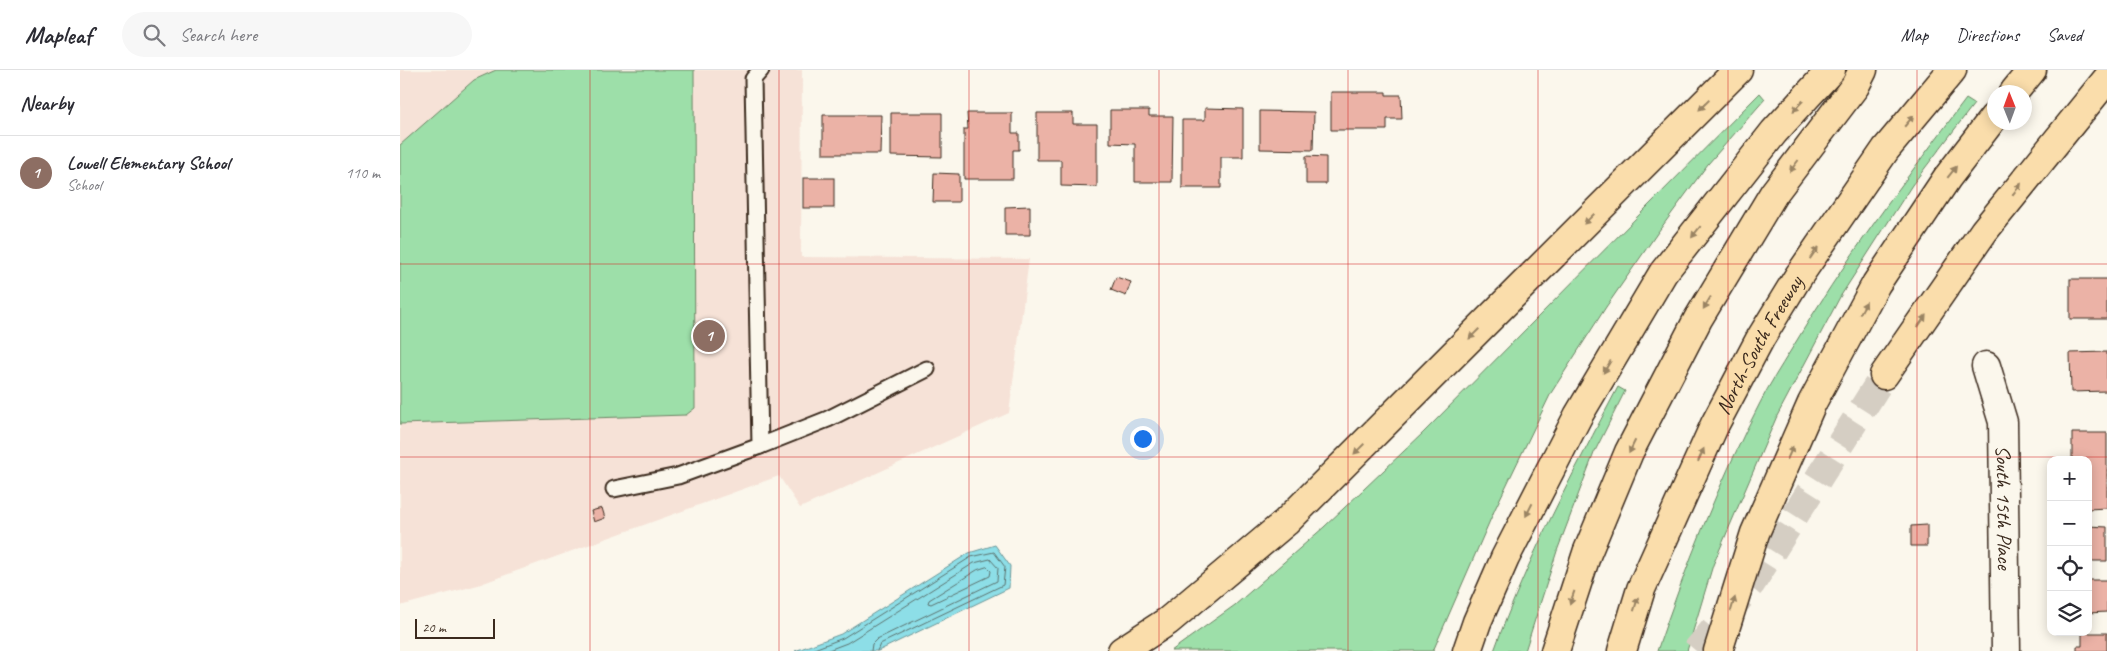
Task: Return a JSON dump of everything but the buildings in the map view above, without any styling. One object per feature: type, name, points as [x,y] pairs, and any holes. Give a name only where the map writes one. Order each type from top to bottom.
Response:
[{"type":"highway","points":[[1122,651],[1168,621],[1286,522],[1738,70]]},
{"type":"highway","points":[[1467,651],[1504,558],[1574,424],[1663,272],[1774,132],[1831,70]]},
{"type":"highway","points":[[1556,651],[1588,553],[1630,452],[1698,319],[1774,193],[1855,86],[1863,70]]},
{"type":"highway","name":"North-South Freeway","points":[[1622,651],[1641,589],[1715,424],[1760,339],[1798,277],[1886,149],[1952,70]]},
{"type":"highway","points":[[2020,85],[2032,70]]},
{"type":"highway","points":[[1884,375],[1984,231],[2107,79]]},
{"type":"highway","points":[[1718,651],[1755,533],[1812,403],[1876,284],[1947,178],[1987,126]]},
{"type":"street","name":"South 15th Place","points":[[1986,366],[2002,422],[2006,651]]},
{"type":"lane","points":[[760,446],[753,79],[761,70]]},
{"type":"lane","points":[[614,489],[678,476],[760,446],[828,419],[927,369]]},
{"type":"shaded area","points":[[400,70],[802,70],[801,257],[1029,259],[1009,413],[800,508],[779,476],[478,585],[400,606]]},
{"type":"green space","points":[[496,70],[694,70],[695,408],[686,415],[400,424],[400,145],[474,80]]},
{"type":"green space","points":[[1760,93],[1765,99],[1708,164],[1658,232],[1606,307],[1551,393],[1495,509],[1433,651],[1171,651],[1235,605],[1324,527],[1423,433]]},
{"type":"green space","points":[[1966,99],[1974,104],[1912,185],[1840,297],[1777,416],[1713,565],[1687,651],[1657,651],[1717,494],[1767,390],[1811,317],[1853,254],[1897,191]]},
{"type":"green space","points":[[1618,387],[1625,391],[1594,453],[1557,551],[1525,651],[1494,651],[1536,550]]},
{"type":"water","points":[[995,545],[1010,566],[1009,588],[878,651],[795,651],[841,634],[969,553]]},
{"type":"tunnel","points":[[1696,651],[1752,583],[1884,375]]},
{"type":"place","name":"Lowell Elementary School","points":[[709,336]]}]
